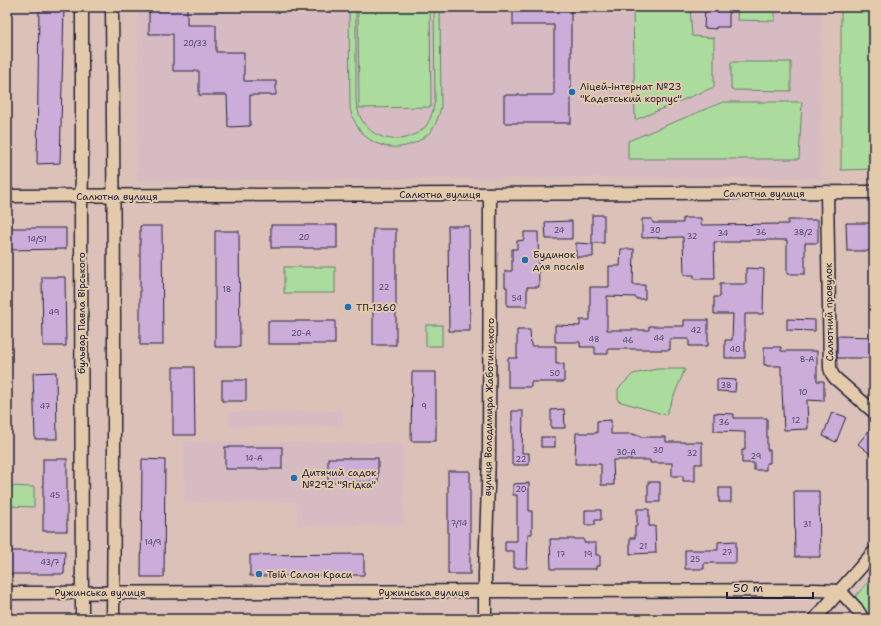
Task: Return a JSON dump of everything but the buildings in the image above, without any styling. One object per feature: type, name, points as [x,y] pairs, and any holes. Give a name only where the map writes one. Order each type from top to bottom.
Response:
[{"type":"street","name":"бульвар Павла Вірського","points":[[82,7],[82,619]]},
{"type":"street","points":[[112,7],[114,196],[113,619]]},
{"type":"street","name":"Салютний провулок","points":[[827,192],[830,368],[835,378],[874,412]]},
{"type":"street","name":"Салютна вулиця","points":[[7,196],[874,192]]},
{"type":"street","name":"вулиця Володимира Жаботинського","points":[[485,619],[489,455],[490,194]]},
{"type":"street","points":[[815,619],[874,552]]},
{"type":"street","points":[[840,591],[856,608],[863,619]]},
{"type":"street","name":"Ружинська вулиця","points":[[7,593],[840,591]]},
{"type":"shaded area","name":"Ліцей-інтернат №23 \"Кадетський корпус\"","points":[[138,7],[822,7],[821,178],[539,178],[137,181]]},
{"type":"shaded area","points":[[343,411],[343,426],[229,427],[229,412]]},
{"type":"shaded area","name":"Дитячий садок №292 \"Ягідка\"","points":[[184,441],[403,443],[404,525],[297,526],[297,502],[184,503]]},
{"type":"shaded area","points":[[419,612],[422,614],[422,619],[193,619],[193,614]]},
{"type":"green space","points":[[349,7],[356,7],[356,102],[359,114],[371,131],[379,136],[398,139],[417,133],[425,127],[432,115],[435,101],[434,7],[440,7],[441,107],[433,128],[419,141],[398,147],[388,147],[378,144],[361,132],[354,120],[350,108]]},
{"type":"green space","points":[[358,7],[430,7],[431,107],[359,108]]},
{"type":"green space","points":[[633,7],[690,7],[692,36],[714,38],[714,87],[635,120]]},
{"type":"green space","points":[[738,7],[775,7],[775,21],[737,20]]},
{"type":"green space","points":[[841,7],[874,7],[874,169],[841,170]]},
{"type":"green space","points":[[731,62],[791,62],[791,91],[731,90]]},
{"type":"green space","points":[[723,102],[802,102],[799,159],[628,159],[628,141]]},
{"type":"green space","points":[[284,267],[335,267],[335,293],[284,293]]},
{"type":"green space","points":[[426,325],[442,325],[442,346],[426,346]]},
{"type":"green space","points":[[657,369],[685,369],[666,415],[618,401],[618,389],[633,374]]},
{"type":"green space","points":[[7,486],[34,487],[34,507],[7,506]]},
{"type":"green space","points":[[874,575],[874,619],[870,619],[861,605],[854,598]]},
{"type":"place","name":"Ліцей-інтернат №23 \"Кадетський корпус\"","points":[[572,92]]},
{"type":"place","name":"Будинок для послів","points":[[525,260]]},
{"type":"place","name":"ТП-1360","points":[[348,307]]},
{"type":"place","name":"Дитячий садок №292 \"Ягідка\"","points":[[294,478]]},
{"type":"place","name":"Твій Салон Краси","points":[[259,574]]}]
